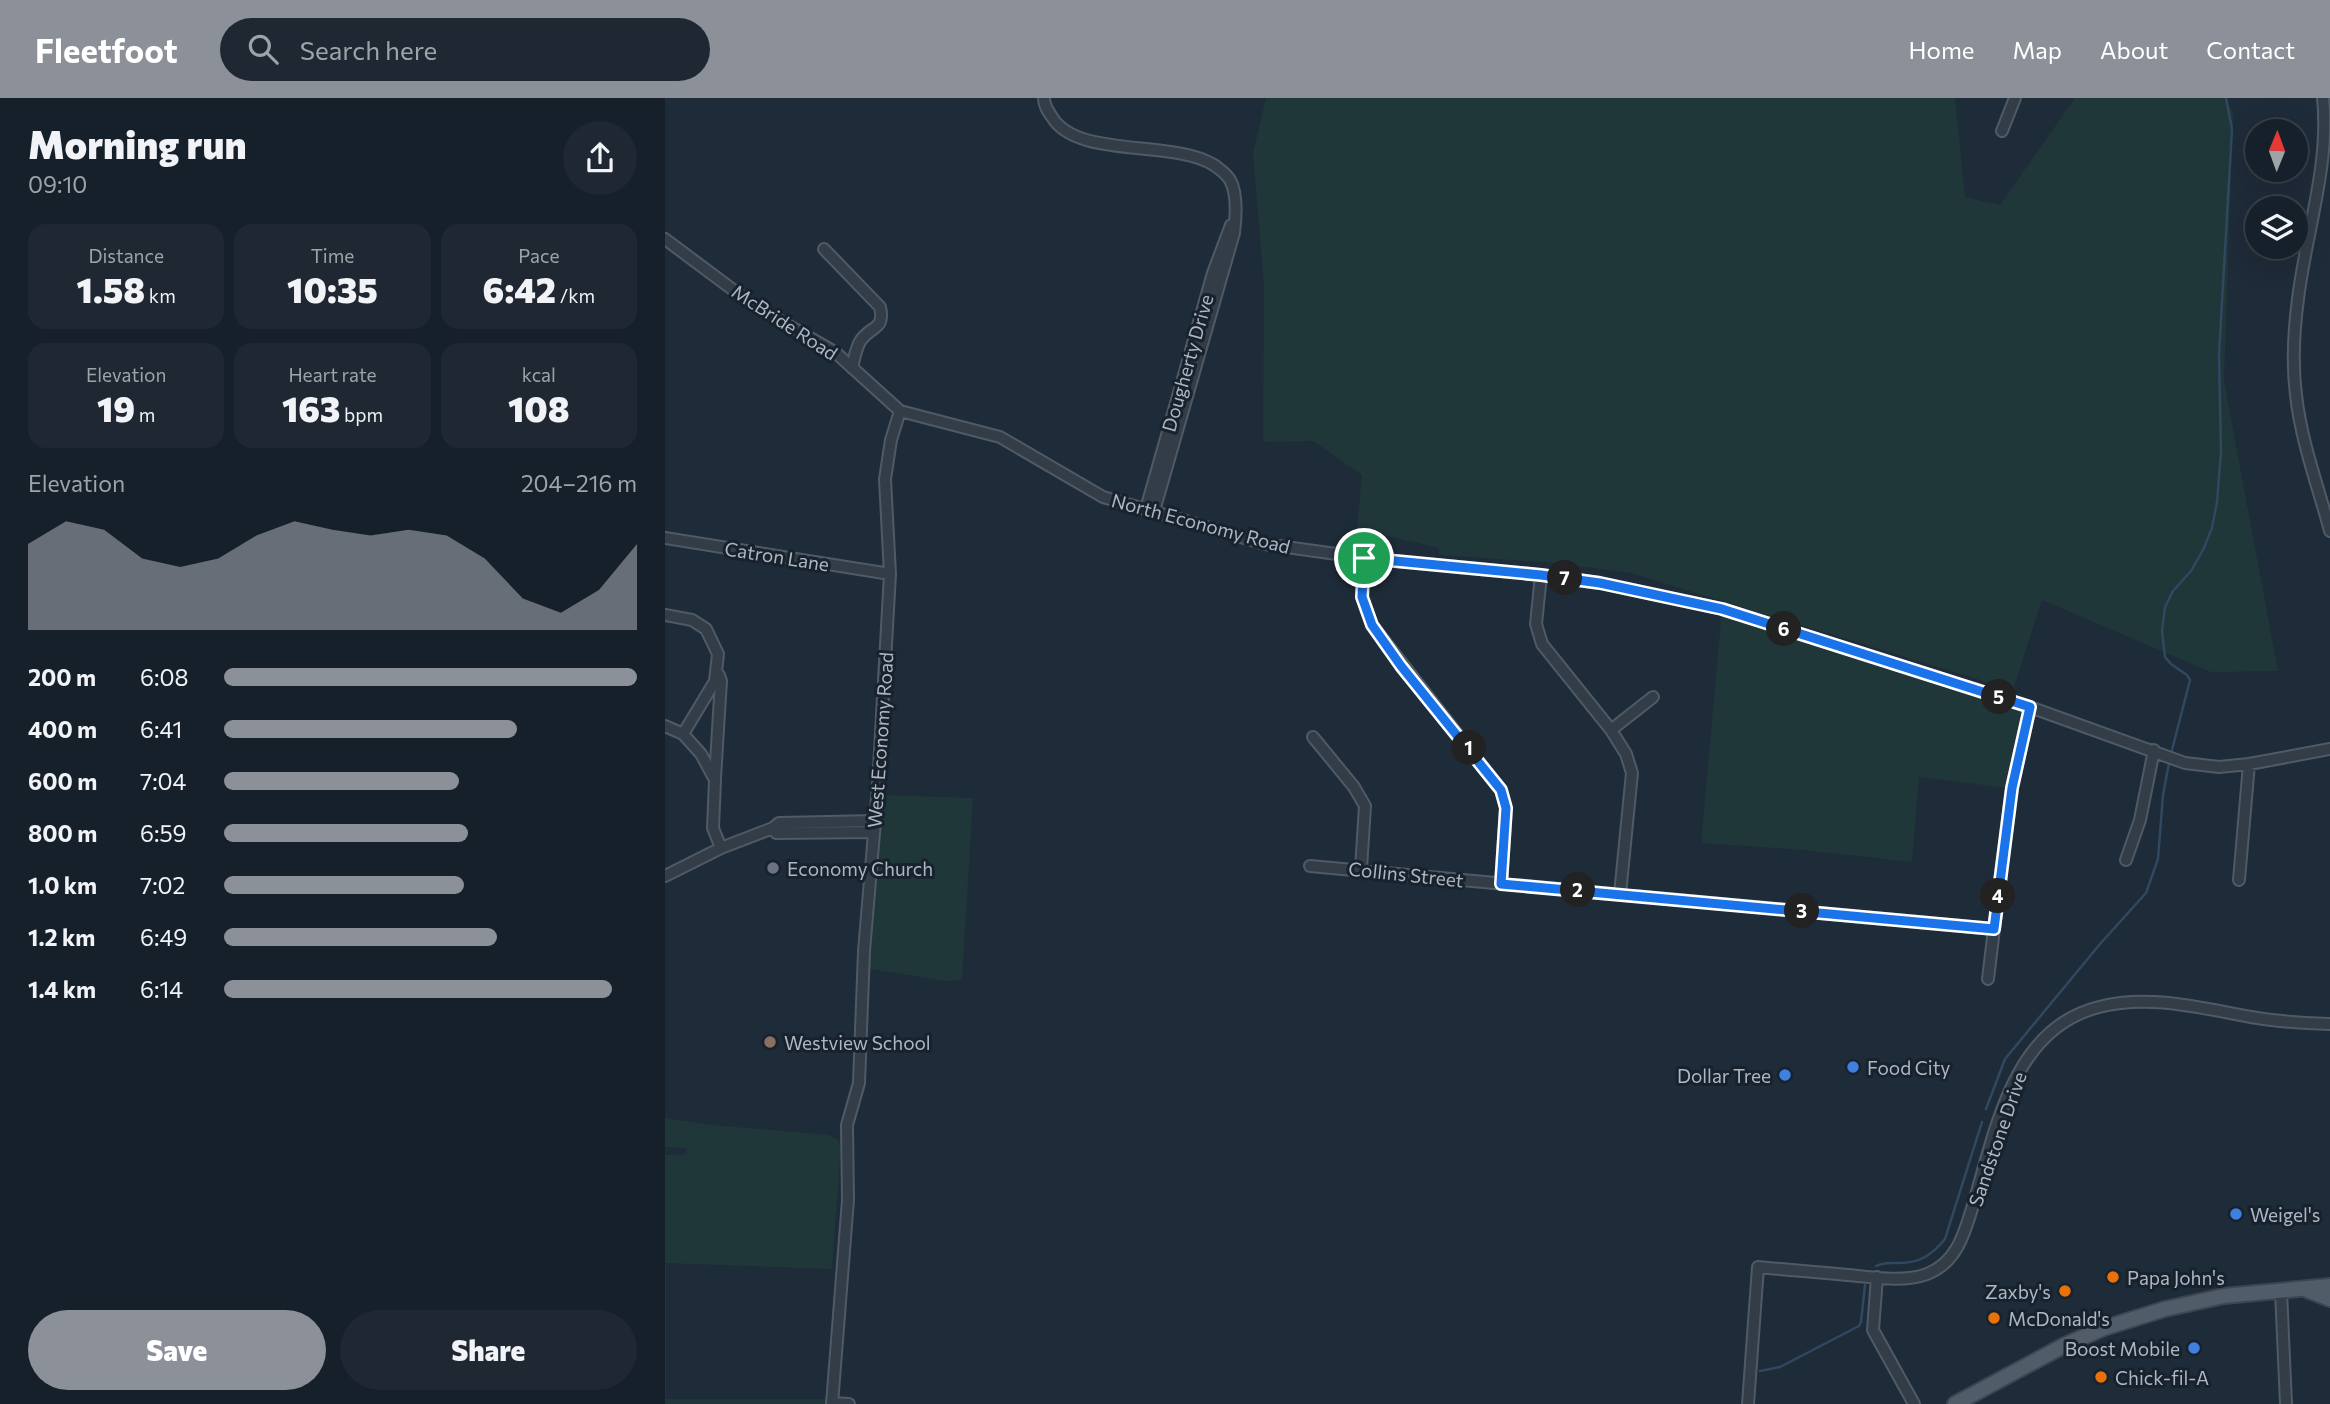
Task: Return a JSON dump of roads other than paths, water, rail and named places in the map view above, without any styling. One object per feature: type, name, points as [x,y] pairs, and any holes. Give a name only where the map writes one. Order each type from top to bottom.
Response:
[{"type":"main road","points":[[1955,1404],[2065,1345],[2104,1328],[2165,1309],[2224,1296],[2330,1286]]},
{"type":"main road","points":[[2303,1289],[2330,1299]]},
{"type":"street","name":"Dougherty Drive","points":[[1044,98],[1044,104],[1057,125],[1073,135],[1102,144],[1179,152],[1202,158],[1230,179],[1235,197],[1234,220],[1220,251],[1150,510]]},
{"type":"street","points":[[2002,131],[2015,98]]},
{"type":"street","points":[[2326,103],[2326,171],[2298,299],[2296,394],[2301,426],[2330,531]]},
{"type":"street","name":"McBride Road","points":[[665,239],[756,307],[835,352],[900,411]]},
{"type":"street","points":[[824,249],[880,307],[880,324],[860,341],[852,368]]},
{"type":"street","name":"North Economy Road","points":[[900,411],[1000,437],[1103,497],[1265,544],[1364,558],[1600,583],[1722,609],[2030,707],[2185,763],[2219,767],[2330,749]]},
{"type":"street","name":"West Economy Road","points":[[832,1404],[848,1200],[847,1125],[859,1083],[864,951],[875,827],[890,574],[885,479],[891,440],[900,411]]},
{"type":"street","name":"Catron Lane","points":[[665,538],[890,574]]},
{"type":"street","points":[[1364,558],[1362,597],[1372,625],[1401,666],[1501,790],[1506,808],[1501,884]]},
{"type":"street","points":[[1541,575],[1536,624],[1542,644],[1611,730],[1626,754],[1632,773],[1620,894]]},
{"type":"street","points":[[665,615],[692,620],[706,629],[719,654],[715,681],[683,734]]},
{"type":"street","points":[[718,673],[721,681],[713,828],[722,848]]},
{"type":"street","points":[[1611,730],[1653,697]]},
{"type":"street","points":[[1988,979],[2012,788],[2030,707]]},
{"type":"street","points":[[665,726],[683,734],[701,754],[715,780]]},
{"type":"street","points":[[1313,737],[1354,787],[1365,806],[1361,869]]},
{"type":"street","points":[[2126,860],[2140,820],[2154,750]]},
{"type":"street","points":[[2239,880],[2249,764]]},
{"type":"street","points":[[665,876],[722,848],[773,828],[776,833],[875,827]]},
{"type":"street","name":"Collins Street","points":[[1310,866],[1994,929]]},
{"type":"street","name":"Sandstone Drive","points":[[1748,1404],[1758,1267],[1916,1278],[1929,1274],[1953,1256],[1965,1231],[2006,1103],[2025,1060],[2036,1045],[2055,1028],[2077,1014],[2099,1007],[2127,1003],[2172,1003],[2272,1020],[2330,1024]]},
{"type":"street","points":[[1877,1277],[1873,1330],[1914,1404]]},
{"type":"street","points":[[2281,1291],[2287,1404]]},
{"type":"street","points":[[832,1404],[849,1404]]},
{"type":"waterway","points":[[2172,750],[2190,680],[2165,657],[2162,631],[2165,607],[2173,591],[2191,571],[2203,550],[2212,528],[2217,502],[2221,452],[2219,354],[2232,129],[2226,98]]},
{"type":"waterway","points":[[1986,1109],[2005,1059],[2146,893],[2158,859],[2163,795],[2169,763]]},
{"type":"waterway","points":[[1876,1266],[1919,1260],[1935,1250],[1945,1239],[1982,1122]]},
{"type":"waterway","points":[[1760,1371],[1780,1367],[1859,1326],[1865,1285]]},
{"type":"place","name":"Economy Church","points":[[773,868]]},
{"type":"place","name":"Westview School","points":[[770,1042]]},
{"type":"place","name":"Food City","points":[[1853,1067]]},
{"type":"place","name":"Dollar Tree","points":[[1785,1075]]},
{"type":"place","name":"Weigel's","points":[[2236,1214]]},
{"type":"place","name":"Papa John's","points":[[2113,1277]]},
{"type":"place","name":"Zaxby's","points":[[2065,1291]]},
{"type":"place","name":"McDonald's","points":[[1994,1318]]},
{"type":"place","name":"Boost Mobile","points":[[2194,1348]]},
{"type":"place","name":"Chick-fil-A","points":[[2101,1377]]}]
